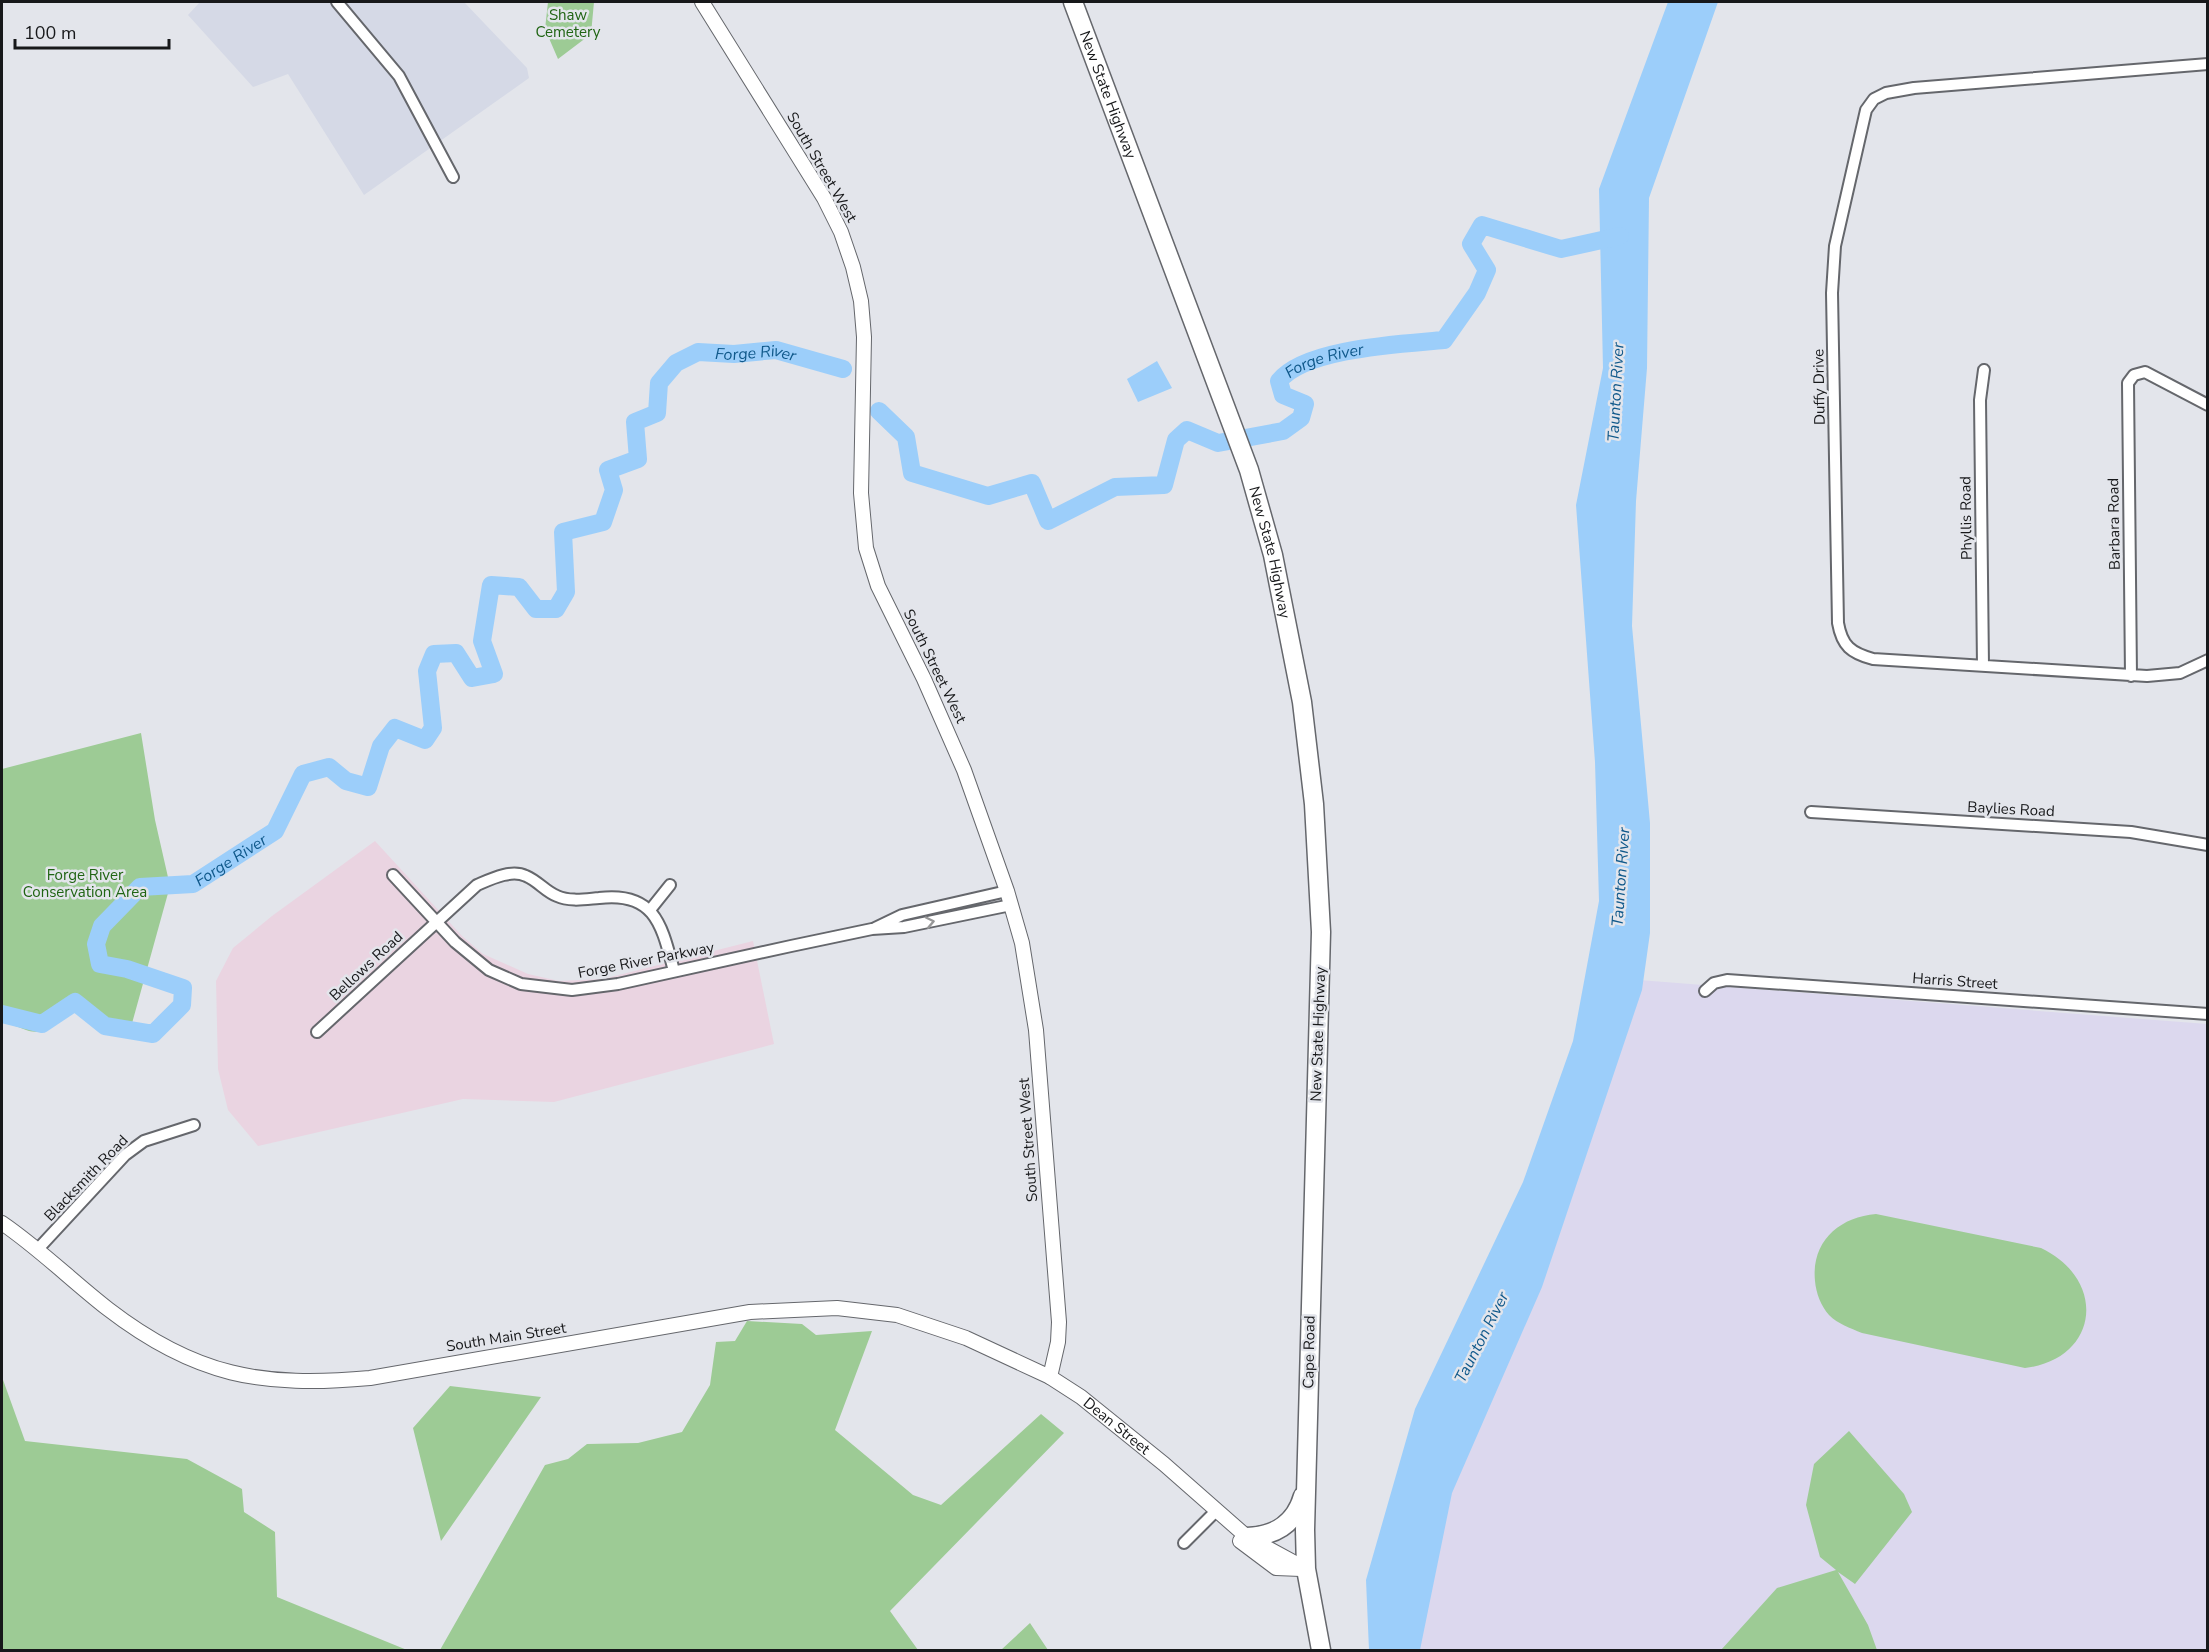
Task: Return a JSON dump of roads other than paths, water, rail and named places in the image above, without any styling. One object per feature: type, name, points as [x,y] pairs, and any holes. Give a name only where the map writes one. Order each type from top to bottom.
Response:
[{"type":"highway","name":"New State Highway","points":[[1073,2],[1233,424],[1244,456],[1283,600],[1311,768],[1321,916],[1315,1134]]},
{"type":"highway","name":"Cape Road","points":[[1306,1569],[1315,1134]]},
{"type":"highway","points":[[1247,1537],[1265,1536],[1288,1524],[1299,1508],[1306,1482]]},
{"type":"highway","points":[[1306,1569],[1321,1650]]},
{"type":"main road","name":"South Street West","points":[[702,2],[824,198],[850,256],[863,324],[861,499],[868,557],[883,598],[950,736],[1009,898],[1029,975],[1036,1030],[1059,1322],[1058,1342],[1050,1377]]},
{"type":"main road","name":"South Main Street","points":[[2,1223],[39,1249],[109,1309],[156,1342],[217,1370],[260,1379],[299,1383],[370,1378],[750,1312],[808,1308],[857,1309],[916,1320],[988,1347],[1050,1377]]},
{"type":"main road","name":"Dean Street","points":[[1050,1377],[1081,1397],[1247,1537],[1306,1569]]},
{"type":"main road","name":"Dean Street","points":[[1181,1479],[1213,1514],[1266,1563],[1276,1568],[1306,1569]]},
{"type":"street","points":[[337,2],[399,76],[453,177]]},
{"type":"street","name":"Duffy Drive","points":[[2208,64],[1895,90],[1874,99],[1866,110],[1837,236],[1833,265],[1835,496],[1840,637],[1853,652],[1873,659],[2131,676],[2171,675],[2188,671],[2208,660]]},
{"type":"street","name":"Phyllis Road","points":[[1983,666],[1980,400],[1984,370]]},
{"type":"street","name":"Barbara Road","points":[[2131,676],[2128,382],[2134,375],[2145,372],[2208,405]]},
{"type":"street","name":"Baylies Road","points":[[1811,812],[2131,832],[2208,845]]},
{"type":"street","name":"Bellows Road","points":[[317,1032],[477,885],[511,874],[525,875],[558,897],[586,899],[614,896],[630,899],[650,910]]},
{"type":"street","name":"Forge River Parkway","points":[[393,875],[477,962],[500,976],[522,984],[578,990],[872,929],[902,915],[1009,898]]},
{"type":"street","points":[[670,885],[650,910],[661,923],[674,971]]},
{"type":"street","name":"Harris Street","points":[[1705,991],[1714,983],[1726,980],[2208,1014]]},
{"type":"street","name":"Blacksmith Road","points":[[39,1249],[125,1155],[144,1141],[194,1125]]},
{"type":"street","points":[[1184,1543],[1213,1514]]},
{"type":"water","name":"Taunton River","points":[[1668,2],[1718,2],[1649,198],[1647,368],[1636,501],[1632,626],[1650,823],[1650,933],[1642,990],[1542,1287],[1452,1493],[1420,1650],[1369,1650],[1366,1580],[1415,1409],[1523,1182],[1573,1041],[1599,901],[1595,762],[1576,505],[1603,368],[1599,189]]},
{"type":"water","points":[[1157,361],[1172,388],[1138,402],[1127,379]]},
{"type":"waterway","name":"Forge River","points":[[879,411],[906,437],[912,473],[988,496],[1032,483],[1048,521],[1115,487],[1164,485],[1176,440],[1187,430],[1218,443],[1283,431],[1301,418],[1305,404],[1283,395],[1279,381],[1292,370],[1310,361],[1380,346],[1444,340],[1477,293],[1487,270],[1471,244],[1482,225],[1561,249],[1620,236]]},
{"type":"waterway","name":"Forge River","points":[[2,1014],[42,1024],[75,1002],[105,1026],[153,1034],[182,1005],[183,988],[127,969],[100,964],[96,944],[102,926],[140,887],[193,884],[275,831],[303,774],[329,767],[346,781],[368,787],[381,746],[395,728],[425,740],[433,728],[427,671],[434,654],[456,653],[472,678],[494,674],[482,641],[491,585],[519,587],[536,609],[556,609],[566,592],[563,532],[603,522],[614,490],[608,470],[638,459],[635,422],[657,413],[659,383],[676,363],[698,352],[734,354],[776,350],[843,369]]},
{"type":"park label","name":"Shaw Cemetery","points":[[568,24]]},
{"type":"park label","name":"Forge River Conservation Area","points":[[85,884]]}]
